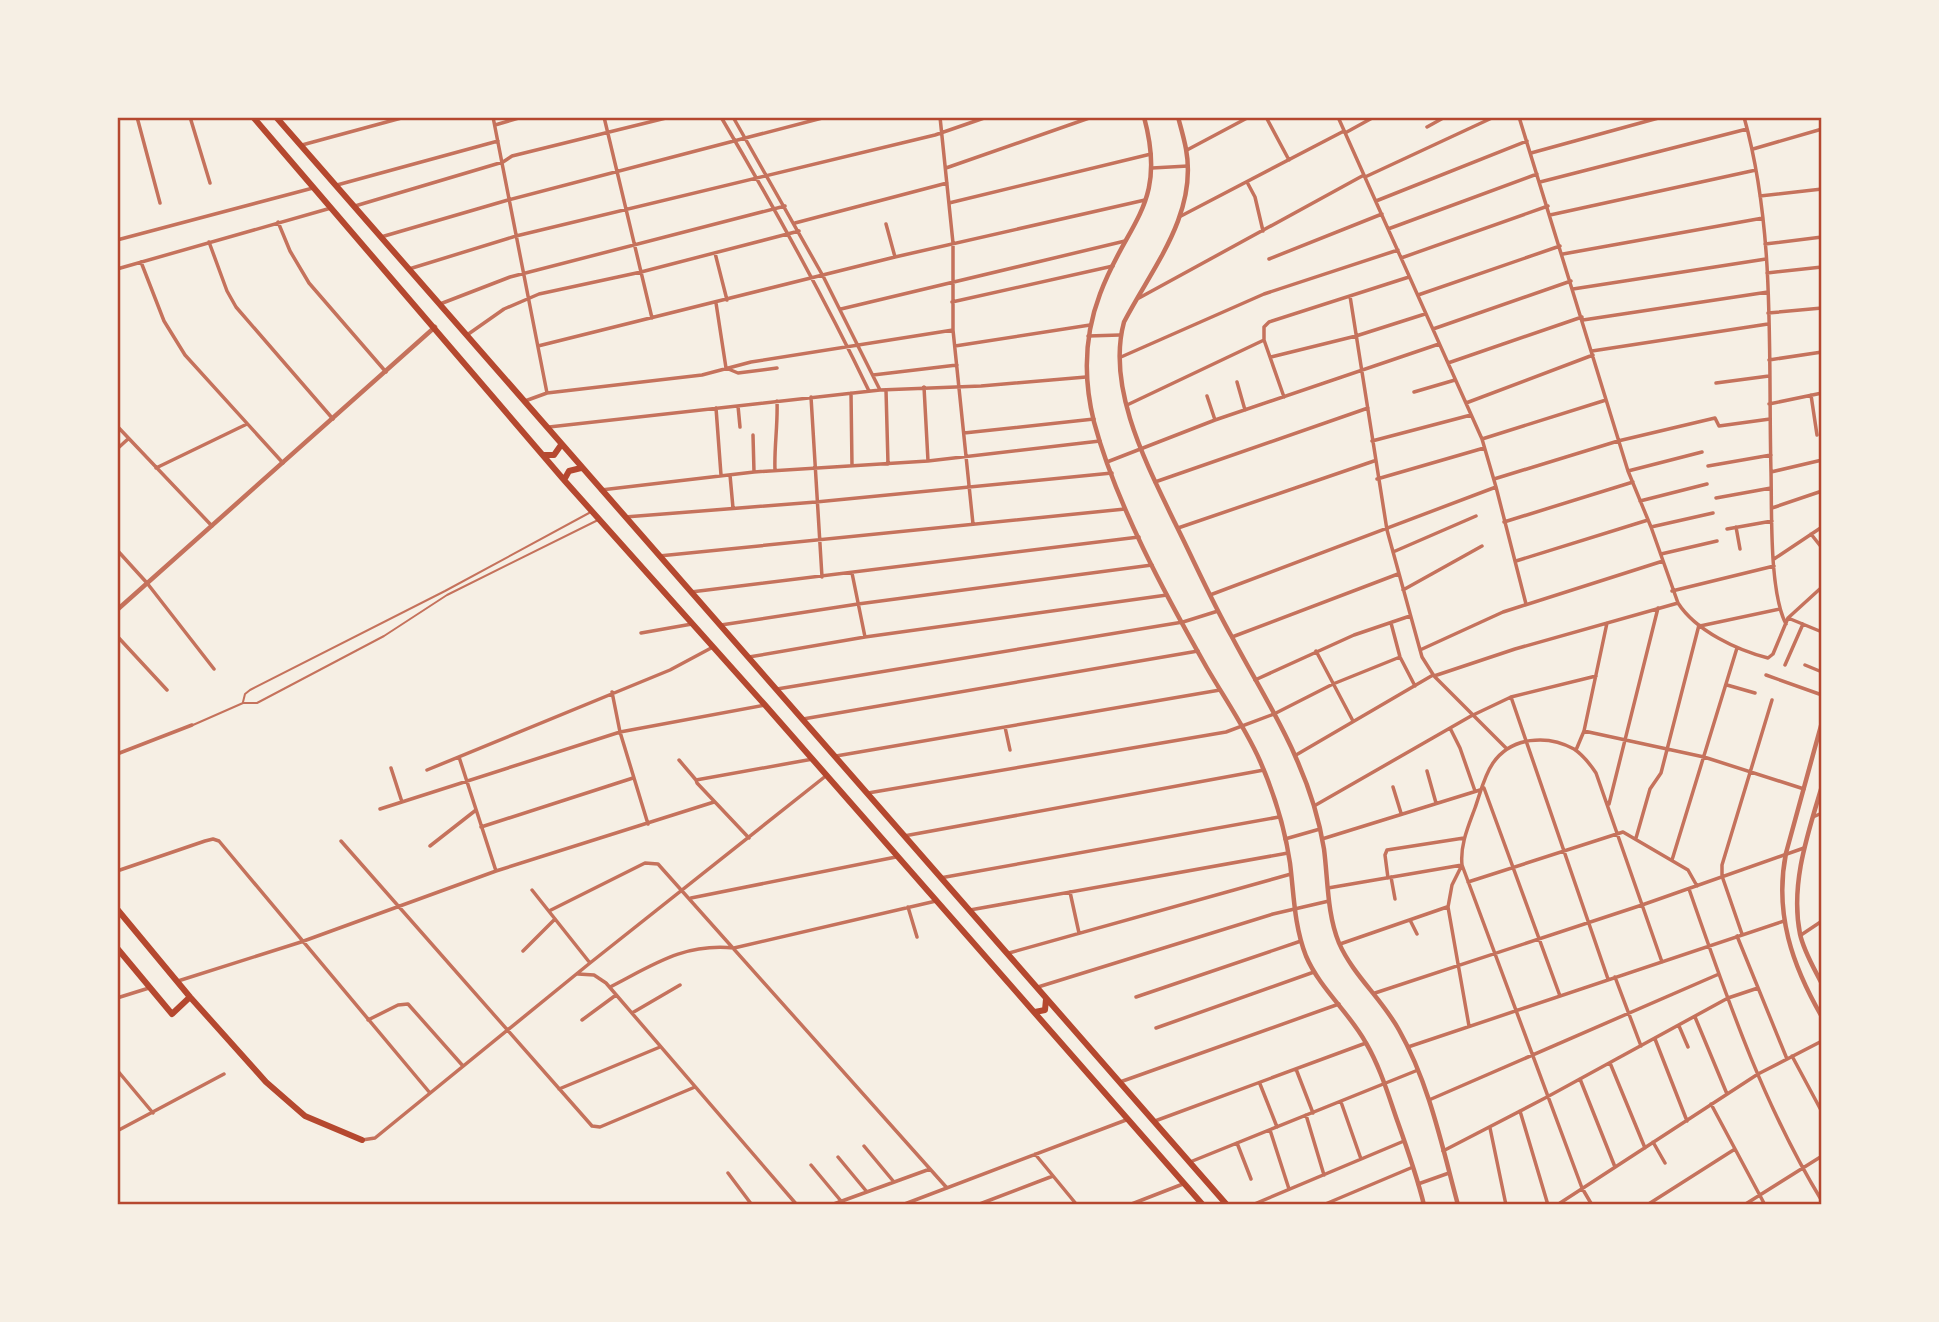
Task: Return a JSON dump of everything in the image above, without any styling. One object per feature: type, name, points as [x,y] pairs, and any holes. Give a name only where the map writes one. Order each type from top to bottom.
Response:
[{"type":"main road","points":[[253,117],[564,480],[827,775],[1203,1205]]},
{"type":"main road","points":[[276,117],[599,490],[1227,1205]]},
{"type":"main road","points":[[543,455],[554,455],[561,445]]},
{"type":"main road","points":[[564,480],[569,471],[581,468]]},
{"type":"main road","points":[[117,909],[190,997],[266,1082],[298,1111],[362,1140]]},
{"type":"main road","points":[[117,948],[172,1014],[190,997]]},
{"type":"main road","points":[[1035,1012],[1045,1010],[1046,999]]},
{"type":"main road","points":[[1054,1034],[1057,1023],[1065,1020]]},
{"type":"street","points":[[136,117],[160,203]]},
{"type":"street","points":[[190,117],[210,183]]},
{"type":"street","points":[[300,146],[405,117]]},
{"type":"street","points":[[493,117],[547,393]]},
{"type":"street","points":[[495,125],[522,117]]},
{"type":"street","points":[[604,117],[652,318]]},
{"type":"street","points":[[353,207],[503,162],[512,156],[670,117]]},
{"type":"street","points":[[721,117],[789,233],[869,391]]},
{"type":"street","points":[[733,117],[795,223],[880,390]]},
{"type":"street","points":[[379,237],[617,171],[827,117]]},
{"type":"street","points":[[940,117],[953,243],[953,330],[973,524]]},
{"type":"street","points":[[407,270],[516,236],[942,133],[987,117]]},
{"type":"street","points":[[946,168],[1092,117]]},
{"type":"street","points":[[1144,117],[1152,153],[1147,199],[1099,295],[1088,336],[1086,377],[1094,419],[1111,473],[1152,565],[1264,770],[1285,839],[1301,941],[1314,972],[1366,1043],[1384,1084],[1424,1205]]},
{"type":"street","points":[[1178,117],[1188,166],[1185,199],[1181,216],[1124,322],[1120,335],[1126,406],[1155,482],[1231,637],[1295,755],[1320,829],[1335,930],[1340,944],[1347,958],[1388,1011],[1408,1047],[1428,1100],[1458,1205]]},
{"type":"street","points":[[1186,150],[1249,117]]},
{"type":"street","points":[[1266,117],[1289,160]]},
{"type":"street","points":[[1338,117],[1482,439],[1526,604]]},
{"type":"street","points":[[1181,216],[1374,117]]},
{"type":"street","points":[[1427,127],[1445,117]]},
{"type":"street","points":[[1139,298],[1365,176],[1494,117]]},
{"type":"street","points":[[1519,117],[1618,441],[1661,554],[1672,591],[1683,611],[1700,625],[1737,647],[1768,657],[1773,654],[1788,618],[1822,587]]},
{"type":"street","points":[[1531,153],[1661,117]]},
{"type":"street","points":[[1744,117],[1763,218],[1768,292],[1774,566],[1780,609],[1786,624]]},
{"type":"street","points":[[1540,182],[1747,129]]},
{"type":"street","points":[[1752,149],[1822,129]]},
{"type":"street","points":[[335,186],[498,141]]},
{"type":"street","points":[[1376,201],[1527,141]]},
{"type":"street","points":[[949,203],[1152,153]]},
{"type":"street","points":[[1152,168],[1188,166]]},
{"type":"street","points":[[1550,215],[1756,170]]},
{"type":"street","points":[[1388,229],[1537,174]]},
{"type":"street","points":[[1247,182],[1260,214],[1263,231]]},
{"type":"street","points":[[795,223],[947,183]]},
{"type":"street","points":[[117,240],[313,188]]},
{"type":"street","points":[[1760,196],[1822,189]]},
{"type":"street","points":[[538,346],[953,243],[1147,199]]},
{"type":"street","points":[[438,304],[500,280],[785,206]]},
{"type":"street","points":[[1401,258],[1548,206]]},
{"type":"street","points":[[117,269],[331,208]]},
{"type":"street","points":[[1269,259],[1381,214]]},
{"type":"street","points":[[1563,254],[1763,218]]},
{"type":"street","points":[[278,222],[289,251],[309,283],[386,372]]},
{"type":"street","points":[[886,224],[895,257]]},
{"type":"street","points":[[466,337],[504,309],[528,298],[799,231]]},
{"type":"street","points":[[1765,244],[1822,237]]},
{"type":"street","points":[[841,309],[1127,241]]},
{"type":"street","points":[[209,242],[227,291],[236,307],[332,419]]},
{"type":"street","points":[[1418,295],[1560,246]]},
{"type":"street","points":[[1121,357],[1264,294],[1398,250]]},
{"type":"street","points":[[715,253],[727,300]]},
{"type":"street","points":[[1573,289],[1766,259]]},
{"type":"street","points":[[141,262],[164,321],[174,339],[282,463]]},
{"type":"street","points":[[952,302],[1113,266]]},
{"type":"street","points":[[1767,273],[1822,267]]},
{"type":"street","points":[[1284,397],[1264,340],[1264,327],[1269,322],[1410,277]]},
{"type":"street","points":[[1433,330],[1571,281]]},
{"type":"street","points":[[1448,363],[1582,318],[1768,292]]},
{"type":"street","points":[[1350,296],[1377,480],[1387,530],[1420,650],[1433,676],[1507,749]]},
{"type":"street","points":[[716,303],[726,368],[730,372],[738,373],[777,368]]},
{"type":"street","points":[[1768,313],[1822,308]]},
{"type":"street","points":[[1271,357],[1425,314]]},
{"type":"street","points":[[1466,403],[1593,353],[1768,324]]},
{"type":"street","points":[[955,346],[1090,325]]},
{"type":"street","points":[[117,610],[435,327]]},
{"type":"street","points":[[523,402],[547,393],[702,375],[726,368],[953,330]]},
{"type":"street","points":[[1088,336],[1120,335]]},
{"type":"street","points":[[1126,406],[1264,340]]},
{"type":"street","points":[[1107,462],[1215,420],[1440,344]]},
{"type":"street","points":[[1769,360],[1822,352]]},
{"type":"street","points":[[873,375],[957,365]]},
{"type":"street","points":[[1716,383],[1769,376]]},
{"type":"street","points":[[545,427],[869,391],[1086,377]]},
{"type":"street","points":[[1414,392],[1456,380]]},
{"type":"street","points":[[1237,382],[1245,410]]},
{"type":"street","points":[[924,387],[929,461]]},
{"type":"street","points":[[886,390],[888,464]]},
{"type":"street","points":[[851,393],[852,466]]},
{"type":"street","points":[[1769,404],[1822,394]]},
{"type":"street","points":[[1811,395],[1816,435]]},
{"type":"street","points":[[1207,396],[1215,420]]},
{"type":"street","points":[[811,397],[822,577]]},
{"type":"street","points":[[1482,439],[1606,400]]},
{"type":"street","points":[[775,471],[774,438],[778,428],[778,401]]},
{"type":"street","points":[[738,406],[740,427]]},
{"type":"street","points":[[716,408],[721,475]]},
{"type":"street","points":[[1155,482],[1368,408]]},
{"type":"street","points":[[1372,441],[1471,415]]},
{"type":"street","points":[[1494,479],[1618,441],[1715,418],[1719,426],[1770,419]]},
{"type":"street","points":[[964,433],[1094,419]]},
{"type":"street","points":[[156,468],[247,424]]},
{"type":"street","points":[[117,426],[212,526]]},
{"type":"street","points":[[753,435],[754,472]]},
{"type":"street","points":[[117,449],[128,439]]},
{"type":"street","points":[[599,490],[754,472],[929,461],[1100,441]]},
{"type":"street","points":[[1377,480],[1484,448]]},
{"type":"street","points":[[1628,471],[1702,452]]},
{"type":"street","points":[[1708,466],[1770,455]]},
{"type":"street","points":[[1178,528],[1374,461]]},
{"type":"street","points":[[1771,472],[1821,462]]},
{"type":"street","points":[[623,517],[816,502],[1111,473]]},
{"type":"street","points":[[730,475],[733,508]]},
{"type":"street","points":[[1504,522],[1633,482]]},
{"type":"street","points":[[1640,501],[1707,484]]},
{"type":"street","points":[[1210,595],[1496,487]]},
{"type":"street","points":[[1716,498],[1771,488]]},
{"type":"street","points":[[1772,508],[1822,491]]},
{"type":"street","points":[[658,556],[1127,508]]},
{"type":"street","points":[[1651,527],[1713,513]]},
{"type":"street","points":[[1393,552],[1476,516]]},
{"type":"street","points":[[1516,561],[1648,520]]},
{"type":"street","points":[[1727,529],[1772,521]]},
{"type":"street","points":[[1736,527],[1740,549]]},
{"type":"street","points":[[1774,559],[1822,527]]},
{"type":"street","points":[[1811,534],[1822,548]]},
{"type":"street","points":[[689,592],[1140,537]]},
{"type":"street","points":[[1661,554],[1717,541]]},
{"type":"street","points":[[1403,590],[1482,546]]},
{"type":"street","points":[[117,550],[148,583],[214,669]]},
{"type":"street","points":[[1420,650],[1481,621],[1526,604],[1663,561]]},
{"type":"street","points":[[718,625],[1152,565]]},
{"type":"street","points":[[1672,591],[1774,566]]},
{"type":"street","points":[[852,573],[865,638]]},
{"type":"street","points":[[1231,637],[1398,573]]},
{"type":"street","points":[[747,658],[865,638],[1168,595]]},
{"type":"street","points":[[1295,755],[1433,676],[1515,649],[1678,603]]},
{"type":"street","points":[[1609,807],[1658,608]]},
{"type":"street","points":[[1700,625],[1780,609]]},
{"type":"street","points":[[775,690],[1182,622],[1218,611]]},
{"type":"street","points":[[1255,680],[1354,635],[1410,616]]},
{"type":"street","points":[[1788,618],[1822,632]]},
{"type":"street","points":[[1391,623],[1400,657],[1415,686]]},
{"type":"street","points":[[1576,750],[1584,731],[1606,623]]},
{"type":"street","points":[[641,633],[692,624]]},
{"type":"street","points":[[1785,665],[1803,624]]},
{"type":"street","points":[[1636,838],[1650,789],[1661,773],[1700,625]]},
{"type":"street","points":[[117,636],[167,690]]},
{"type":"street","points":[[427,770],[676,668],[713,646]]},
{"type":"street","points":[[1672,860],[1737,647]]},
{"type":"street","points":[[801,720],[1198,651]]},
{"type":"street","points":[[1316,651],[1353,722]]},
{"type":"street","points":[[866,794],[1218,734],[1274,715],[1333,684],[1400,657]]},
{"type":"street","points":[[1805,665],[1822,672]]},
{"type":"street","points":[[1766,675],[1822,695]]},
{"type":"street","points":[[1314,806],[1471,716],[1511,697],[1596,676]]},
{"type":"street","points":[[1727,685],[1755,693]]},
{"type":"street","points":[[833,757],[1220,690]]},
{"type":"street","points":[[612,692],[620,732],[648,824]]},
{"type":"street","points":[[1511,697],[1608,979]]},
{"type":"street","points":[[1772,700],[1722,865],[1722,876],[1758,988],[1790,1058],[1822,1112]]},
{"type":"street","points":[[380,809],[620,732],[765,705]]},
{"type":"street","points":[[1822,722],[1782,875],[1784,920],[1799,974],[1822,1017]]},
{"type":"street","points":[[117,754],[192,725]]},
{"type":"street","points":[[1005,727],[1010,750]]},
{"type":"street","points":[[1450,728],[1475,792]]},
{"type":"street","points":[[1584,731],[1704,757],[1804,789]]},
{"type":"street","points":[[1592,1205],[1582,1188],[1547,1097],[1462,865],[1464,838],[1482,788],[1492,764],[1507,749],[1526,741],[1553,741],[1576,750],[1596,773],[1662,962]]},
{"type":"street","points":[[459,757],[496,871]]},
{"type":"street","points":[[679,760],[749,838]]},
{"type":"street","points":[[696,780],[813,760]]},
{"type":"street","points":[[391,768],[402,802]]},
{"type":"street","points":[[903,836],[1264,770]]},
{"type":"street","points":[[1427,771],[1437,803]]},
{"type":"street","points":[[362,1140],[374,1138],[574,975],[827,775]]},
{"type":"street","points":[[481,827],[633,778]]},
{"type":"street","points":[[1822,786],[1804,848],[1798,888],[1801,935],[1822,984]]},
{"type":"street","points":[[1393,787],[1401,813]]},
{"type":"street","points":[[1322,839],[1482,788]]},
{"type":"street","points":[[1482,788],[1560,996]]},
{"type":"street","points":[[177,981],[302,942],[496,871],[714,802]]},
{"type":"street","points":[[430,846],[476,810]]},
{"type":"street","points":[[1813,817],[1822,813]]},
{"type":"street","points":[[940,878],[1279,817]]},
{"type":"street","points":[[1285,839],[1320,829]]},
{"type":"street","points":[[1467,882],[1626,832],[1688,870],[1697,886]]},
{"type":"street","points":[[1395,899],[1385,855],[1387,850],[1464,838]]},
{"type":"street","points":[[117,871],[205,841],[219,841],[430,1093]]},
{"type":"street","points":[[341,841],[592,1126],[600,1127],[695,1087]]},
{"type":"street","points":[[1375,993],[1642,905],[1804,848]]},
{"type":"street","points":[[968,910],[1288,853]]},
{"type":"street","points":[[690,898],[898,857]]},
{"type":"street","points":[[549,911],[651,862],[658,864],[947,1188]]},
{"type":"street","points":[[1328,888],[1462,865]]},
{"type":"street","points":[[1462,865],[1452,885],[1448,907],[1469,1026]]},
{"type":"street","points":[[1007,954],[1291,874]]},
{"type":"street","points":[[1689,889],[1758,1074],[1802,1168],[1822,1201]]},
{"type":"street","points":[[531,890],[590,963]]},
{"type":"street","points":[[1070,891],[1079,933]]},
{"type":"street","points":[[610,987],[684,951],[710,946],[734,948],[937,900]]},
{"type":"street","points":[[1036,987],[1294,909],[1331,901]]},
{"type":"street","points":[[908,907],[917,937]]},
{"type":"street","points":[[1340,944],[1448,907]]},
{"type":"street","points":[[523,951],[555,919]]},
{"type":"street","points":[[1410,920],[1417,934]]},
{"type":"street","points":[[1408,1047],[1784,920]]},
{"type":"street","points":[[1801,935],[1822,921]]},
{"type":"street","points":[[1136,997],[1301,941]]},
{"type":"street","points":[[1156,1028],[1314,972]]},
{"type":"street","points":[[1428,1100],[1719,974]]},
{"type":"street","points":[[574,975],[594,975],[610,987],[797,1205]]},
{"type":"street","points":[[1615,977],[1641,1046]]},
{"type":"street","points":[[632,1013],[680,985]]},
{"type":"street","points":[[117,998],[151,988]]},
{"type":"street","points":[[1443,1151],[1728,998],[1758,988]]},
{"type":"street","points":[[582,1020],[617,996]]},
{"type":"street","points":[[368,1020],[398,1005],[408,1004],[464,1066]]},
{"type":"street","points":[[1119,1083],[1339,1004]]},
{"type":"street","points":[[1695,1017],[1727,1094]]},
{"type":"street","points":[[1679,1025],[1688,1047]]},
{"type":"street","points":[[1655,1039],[1687,1121]]},
{"type":"street","points":[[1557,1205],[1758,1074],[1822,1041]]},
{"type":"street","points":[[1154,1122],[1366,1043]]},
{"type":"street","points":[[559,1089],[660,1047]]},
{"type":"street","points":[[1610,1063],[1645,1147]]},
{"type":"street","points":[[1296,1069],[1312,1113]]},
{"type":"street","points":[[117,1070],[153,1113]]},
{"type":"street","points":[[1189,1163],[1418,1070]]},
{"type":"street","points":[[117,1132],[224,1074]]},
{"type":"street","points":[[1580,1079],[1615,1167]]},
{"type":"street","points":[[1259,1083],[1277,1127]]},
{"type":"street","points":[[1341,1101],[1361,1159]]},
{"type":"street","points":[[1712,1104],[1765,1205]]},
{"type":"street","points":[[1520,1111],[1548,1205]]},
{"type":"street","points":[[1306,1115],[1324,1175]]},
{"type":"street","points":[[902,1205],[1128,1119]]},
{"type":"street","points":[[1490,1127],[1506,1205]]},
{"type":"street","points":[[1270,1130],[1289,1189]]},
{"type":"street","points":[[1252,1205],[1404,1141]]},
{"type":"street","points":[[1653,1142],[1665,1163]]},
{"type":"street","points":[[1237,1143],[1251,1179]]},
{"type":"street","points":[[864,1146],[894,1182]]},
{"type":"street","points":[[1647,1205],[1735,1149]]},
{"type":"street","points":[[1035,1154],[1077,1205]]},
{"type":"street","points":[[1744,1205],[1822,1156]]},
{"type":"street","points":[[838,1157],[867,1192]]},
{"type":"street","points":[[811,1165],[841,1201]]},
{"type":"street","points":[[1323,1205],[1413,1167]]},
{"type":"street","points":[[831,1205],[930,1169]]},
{"type":"street","points":[[728,1173],[752,1205]]},
{"type":"street","points":[[1418,1184],[1449,1173]]},
{"type":"street","points":[[977,1205],[1053,1176]]},
{"type":"street","points":[[1129,1205],[1185,1183]]},
{"type":"lane","points":[[243,703],[245,694],[250,690],[445,591],[592,511]]},
{"type":"lane","points":[[192,725],[243,703],[257,703],[384,636],[447,595],[600,520]]}]
